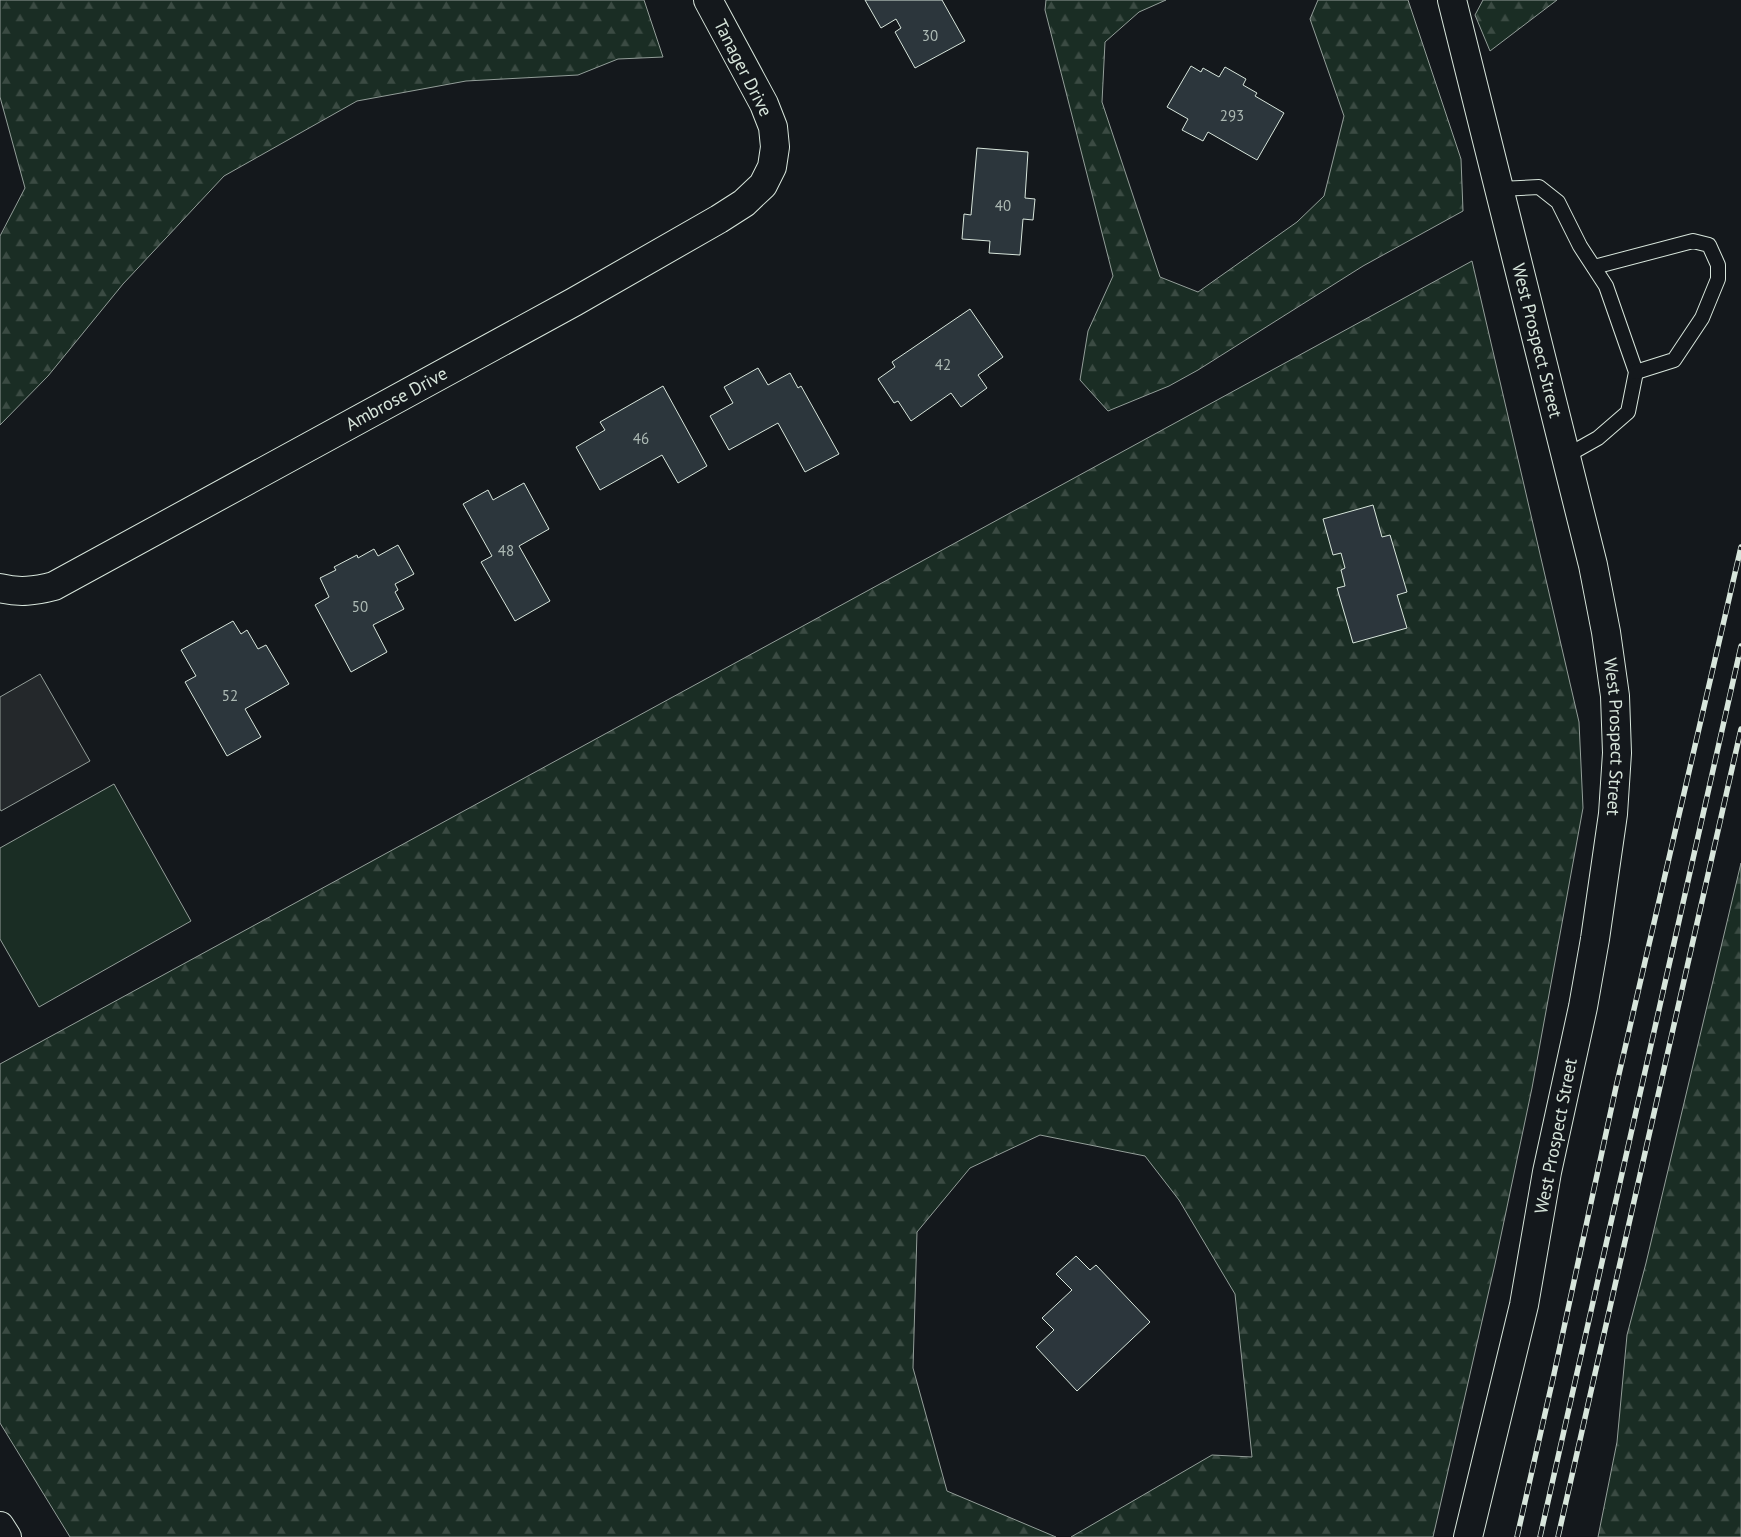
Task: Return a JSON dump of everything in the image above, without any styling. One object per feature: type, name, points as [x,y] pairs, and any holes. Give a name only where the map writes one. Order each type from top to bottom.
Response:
[{"type":"main road","name":"Tanager Drive","points":[[708,0],[764,104],[773,127],[775,147],[772,167]]},
{"type":"main road","name":"West Prospect Street","points":[[1452,0],[1593,565],[1606,632],[1615,696],[1617,753],[1613,814],[1583,1008],[1547,1172],[1524,1305],[1468,1537]]},
{"type":"main road","name":"Ambrose Drive","points":[[0,588],[13,592],[35,591],[54,586],[574,302],[718,220],[744,203],[763,185],[772,167]]},
{"type":"main road","points":[[0,1526],[7,1537]]},
{"type":"lane","points":[[1499,189],[1539,187],[1558,202],[1580,246],[1606,286],[1636,372],[1628,412],[1598,438],[1566,456]]},
{"type":"lane","points":[[1594,267],[1693,241],[1709,245],[1718,265],[1718,279],[1702,318],[1674,360],[1636,372]]},
{"type":"green space","points":[[0,0],[644,0],[663,57],[618,59],[578,75],[466,81],[357,101],[224,176],[123,284],[48,376],[0,425],[0,236],[25,188],[0,97]]},
{"type":"green space","points":[[1046,0],[1166,0],[1139,12],[1105,42],[1102,102],[1160,277],[1198,292],[1297,222],[1324,196],[1344,116],[1310,19],[1318,0],[1408,0],[1461,159],[1463,211],[1363,266],[1198,370],[1169,386],[1108,411],[1080,380],[1088,331],[1113,276],[1045,10]]},
{"type":"green space","points":[[1483,0],[1557,0],[1490,51],[1475,15]]},
{"type":"green space","points":[[1472,261],[1579,722],[1583,808],[1532,1088],[1495,1264],[1433,1537],[1071,1537],[1212,1455],[1252,1457],[1235,1294],[1179,1200],[1145,1156],[1040,1135],[970,1168],[917,1232],[913,1368],[947,1491],[1056,1537],[70,1537],[0,1423],[0,1064]]},
{"type":"green space","points":[[114,784],[191,921],[39,1007],[0,939],[0,848]]},
{"type":"green space","points":[[1741,863],[1741,1537],[1598,1537],[1617,1442],[1627,1335],[1646,1263]]},
{"type":"shaded area","points":[[40,674],[90,761],[1,811],[0,697]]},
{"type":"building","points":[[865,0],[942,0],[965,41],[915,68],[895,32],[901,28],[896,19],[881,28]]},
{"type":"building","points":[[1191,66],[1201,72],[1203,68],[1219,77],[1225,67],[1246,79],[1243,85],[1257,93],[1255,96],[1284,113],[1257,160],[1208,132],[1203,141],[1182,130],[1188,119],[1167,107]]},
{"type":"building","points":[[977,148],[1028,152],[1025,198],[1035,199],[1033,220],[1023,219],[1020,255],[989,253],[990,241],[962,239],[964,214],[971,215]]},
{"type":"building","points":[[970,309],[1003,357],[978,375],[987,388],[961,407],[951,393],[911,421],[898,401],[894,403],[878,379],[895,367],[892,362]]},
{"type":"building","points":[[758,368],[768,385],[790,373],[798,388],[801,386],[839,454],[805,472],[778,423],[729,450],[710,416],[733,403],[724,387]]},
{"type":"building","points":[[663,386],[707,466],[678,483],[662,455],[600,490],[576,447],[605,430],[600,422]]},
{"type":"building","points":[[524,483],[549,529],[519,546],[550,601],[515,621],[481,562],[492,556],[463,504],[488,490],[493,500]]},
{"type":"building","points":[[1373,505],[1382,537],[1390,535],[1407,592],[1397,595],[1407,628],[1353,643],[1337,588],[1345,586],[1341,570],[1345,568],[1341,553],[1333,555],[1323,519]]},
{"type":"building","points":[[398,545],[414,574],[395,584],[398,590],[395,592],[404,609],[373,625],[387,652],[351,672],[315,605],[329,597],[320,578],[336,570],[334,567],[357,555],[358,558],[374,549],[378,556]]},
{"type":"building","points":[[233,621],[241,634],[247,630],[258,649],[266,645],[289,684],[245,709],[261,737],[227,756],[185,682],[196,676],[181,650]]},
{"type":"building","points":[[1076,1256],[1090,1270],[1096,1265],[1150,1322],[1077,1391],[1036,1347],[1054,1330],[1042,1318],[1072,1290],[1056,1274]]},
{"type":"railway","points":[[1517,1537],[1616,1087],[1741,547]]},
{"type":"railway","points":[[1540,1537],[1741,646]]},
{"type":"railway","points":[[1558,1537],[1741,729]]}]
